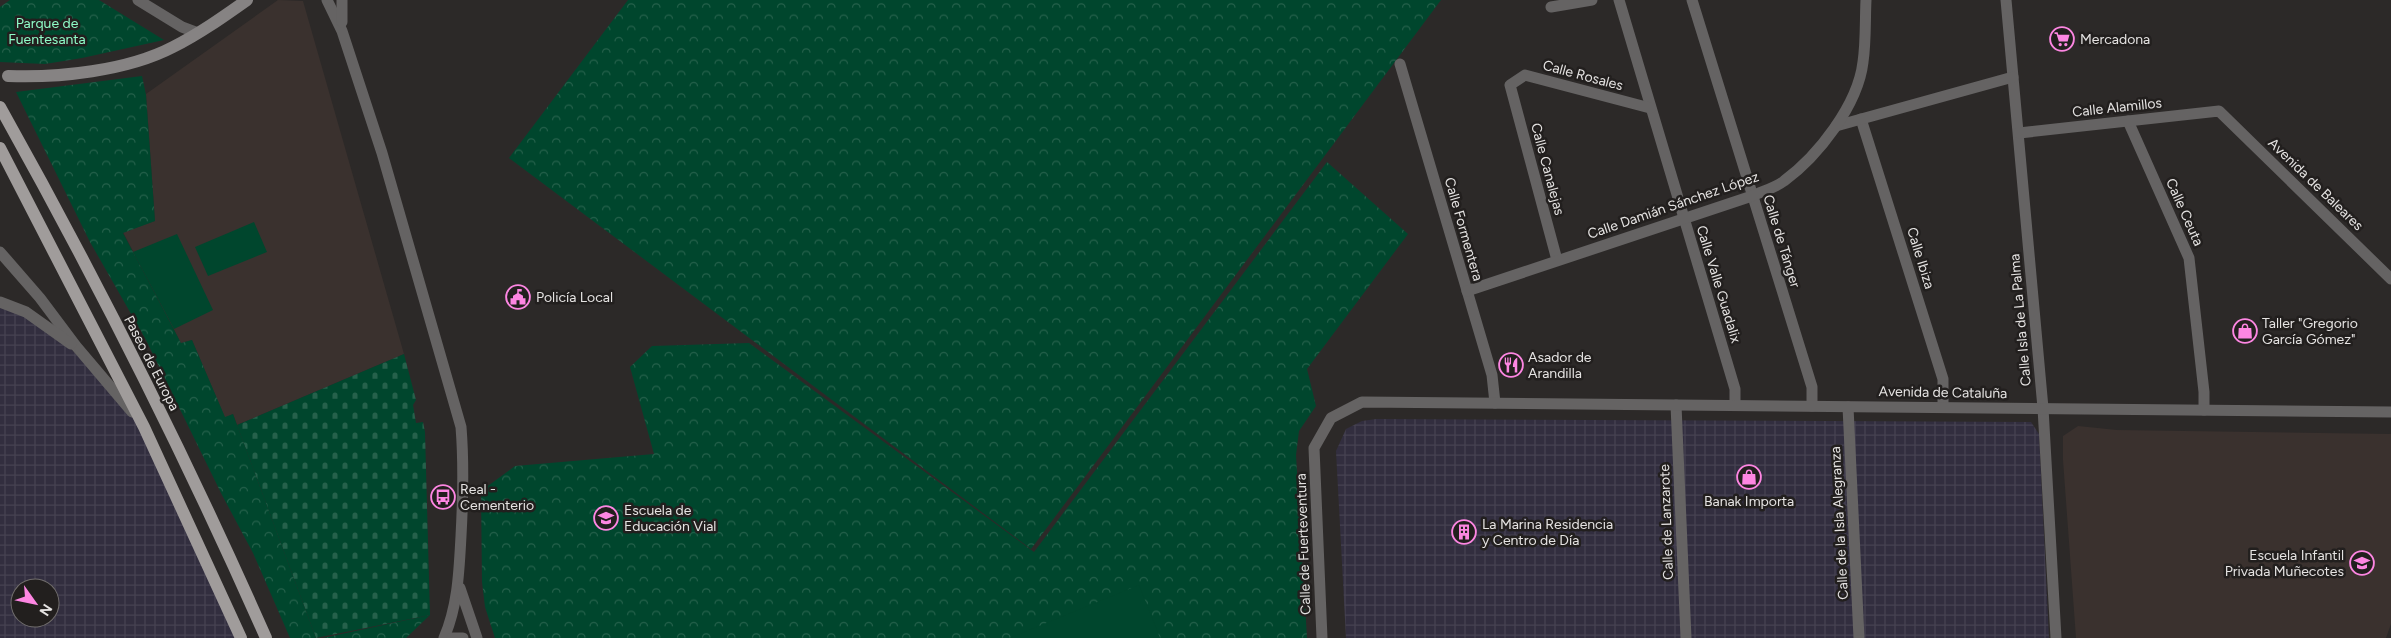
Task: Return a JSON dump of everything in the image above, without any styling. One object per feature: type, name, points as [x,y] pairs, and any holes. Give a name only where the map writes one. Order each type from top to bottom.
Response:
[{"type":"main road","points":[[8,76],[52,75],[125,64],[171,48],[198,33],[247,0]]},
{"type":"main road","name":"Paseo de Europa","points":[[0,107],[163,416],[224,543],[266,638]]},
{"type":"main road","points":[[0,148],[144,427],[241,638]]},
{"type":"street","points":[[138,0],[182,27],[198,33]]},
{"type":"street","points":[[328,0],[342,31],[382,153],[462,427],[464,474],[459,584],[453,615],[444,638]]},
{"type":"street","points":[[342,0],[342,31]]},
{"type":"street","points":[[1551,7],[1592,0]]},
{"type":"street","name":"Calle Valle Guadalix","points":[[1619,0],[1735,389],[1736,405]]},
{"type":"street","name":"Calle de Tánger","points":[[1692,0],[1812,387],[1812,406]]},
{"type":"street","name":"Calle Damián Sánchez López","points":[[1467,291],[1752,196],[1783,182],[1806,162],[1836,126],[1853,97],[1863,63],[1866,0]]},
{"type":"street","name":"Calle Isla de La Palma","points":[[2006,0],[2043,408],[2056,638]]},
{"type":"street","name":"Calle Formentera","points":[[1400,64],[1492,375],[1495,403]]},
{"type":"street","name":"Calle Rosales","points":[[1510,85],[1526,75],[1650,108]]},
{"type":"street","points":[[1836,126],[2013,77]]},
{"type":"street","name":"Calle Canalejas","points":[[1510,85],[1557,260]]},
{"type":"street","name":"Calle Alamillos","points":[[2018,133],[2219,111]]},
{"type":"street","name":"Avenida de Baleares","points":[[2219,111],[2391,279]]},
{"type":"street","name":"Calle Ibiza","points":[[1861,119],[1943,379],[1943,408]]},
{"type":"street","name":"Calle Ceuta","points":[[2128,121],[2189,258],[2204,392],[2204,410]]},
{"type":"street","points":[[0,252],[40,298],[76,346],[144,427]]},
{"type":"street","points":[[0,302],[26,312],[62,339],[76,346]]},
{"type":"street","name":"Avenida de Cataluña","points":[[1314,448],[1331,418],[1362,402],[2391,412]]},
{"type":"street","name":"Calle de Lanzarote","points":[[1676,405],[1686,638]]},
{"type":"street","name":"Calle de la Isla Alegranza","points":[[1848,407],[1859,638]]},
{"type":"street","name":"Calle de Fuerteventura","points":[[1314,448],[1322,638]]},
{"type":"street","points":[[459,584],[477,638]]},
{"type":"street","points":[[452,638],[463,638]]},
{"type":"shaded area","points":[[278,0],[303,1],[404,354],[237,425],[233,414],[225,418],[192,340],[181,343],[123,232],[155,221],[146,94]]},
{"type":"shaded area","points":[[0,302],[62,339],[144,427],[241,638],[0,638]]},
{"type":"shaded area","points":[[1376,419],[2031,422],[2039,434],[2049,638],[1346,638],[1336,451],[1346,429],[1362,421]]},
{"type":"shaded area","points":[[2078,426],[2117,430],[2391,434],[2391,624],[2386,638],[2076,638],[2063,460],[2063,436]]},
{"type":"green space","name":"Parque de Fuentesanta","points":[[10,0],[99,0],[164,40],[45,64],[0,62],[0,7]]},
{"type":"green space","points":[[628,0],[1441,0],[1031,549],[509,158]]},
{"type":"green space","points":[[142,76],[146,95],[155,221],[123,233],[181,343],[192,340],[225,417],[233,414],[316,638],[290,638],[253,553],[222,495],[146,340],[90,242],[16,92]]},
{"type":"green space","points":[[1327,162],[1408,234],[1307,369],[1316,406],[1299,431],[1296,455],[1307,638],[495,638],[485,607],[482,582],[481,491],[515,466],[654,454],[630,367],[652,346],[749,343],[1034,552]]},
{"type":"green space","points":[[254,222],[267,252],[208,276],[195,247]]},
{"type":"green space","points":[[177,234],[213,310],[174,329],[133,252]]},
{"type":"green space","points":[[404,354],[416,400],[413,405],[416,423],[423,422],[425,432],[430,615],[316,638],[237,425]]},
{"type":"green space","points":[[1139,585],[1160,638],[1010,638]]},
{"type":"green space","points":[[430,615],[406,638],[323,638]]},
{"type":"place","name":"Mercadona","points":[[2062,39]]},
{"type":"place","name":"Policía Local","points":[[518,297]]},
{"type":"place","name":"Taller \"Gregorio García Gómez\"","points":[[2245,331]]},
{"type":"place","name":"Asador de Arandilla","points":[[1511,365]]},
{"type":"place","name":"Banak Importa","points":[[1749,477]]},
{"type":"place","name":"Real - Cementerio","points":[[443,497]]},
{"type":"place","name":"Escuela de Educación Vial","points":[[606,518]]},
{"type":"place","name":"La Marina Residencia y Centro de Día","points":[[1464,532]]},
{"type":"place","name":"Escuela Infantil Privada Muñecotes","points":[[2362,563]]}]
